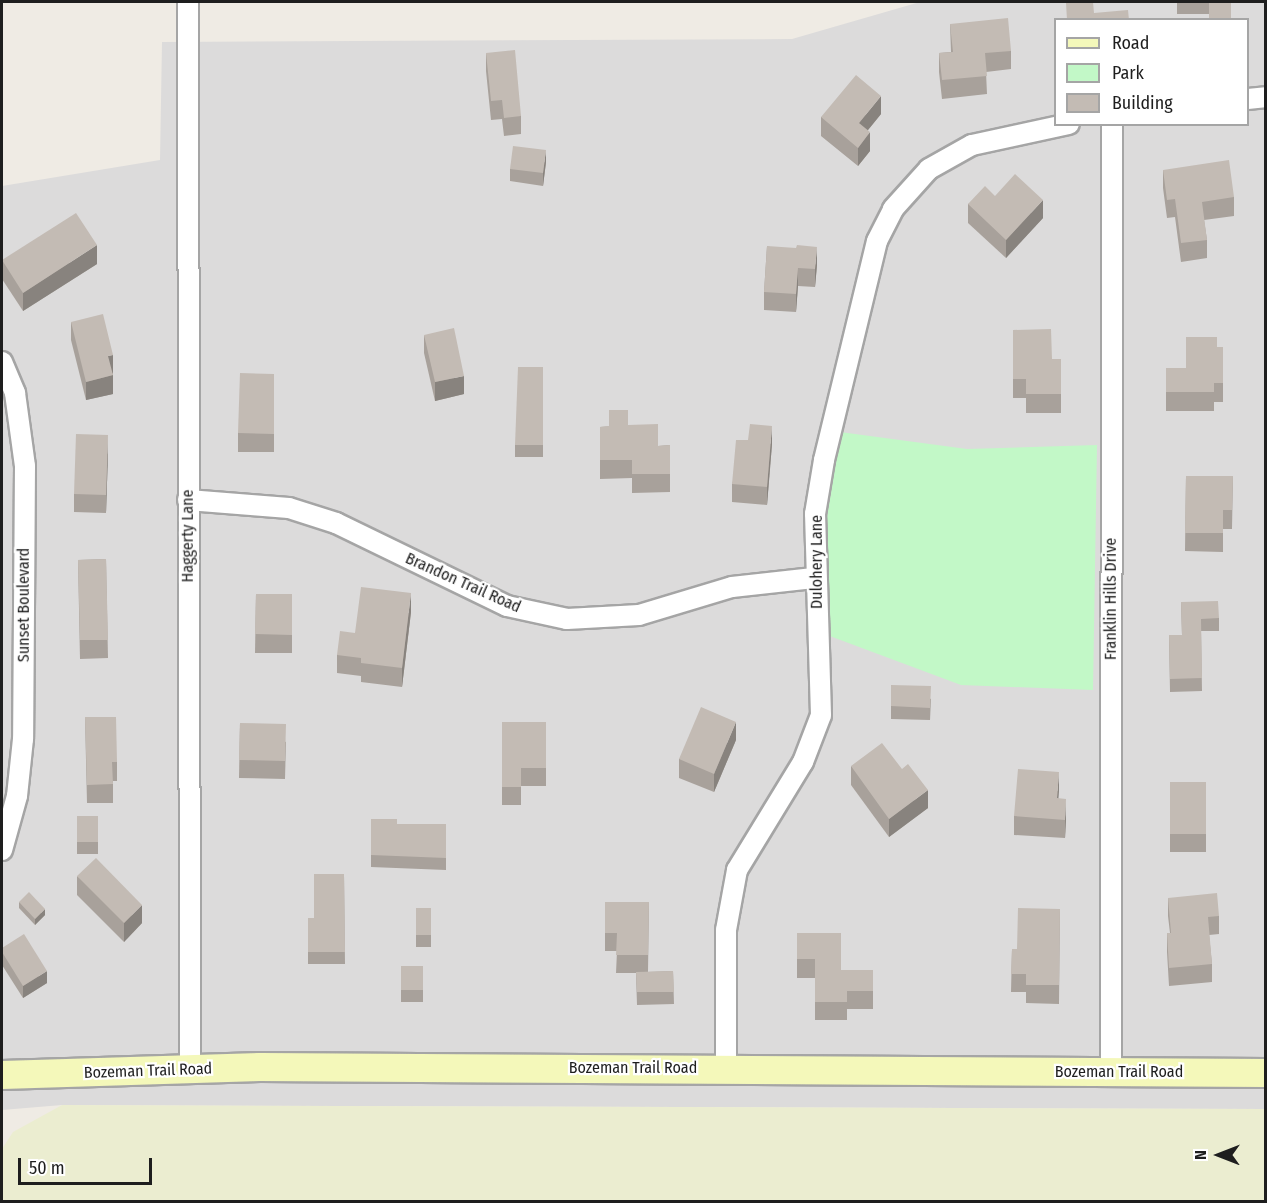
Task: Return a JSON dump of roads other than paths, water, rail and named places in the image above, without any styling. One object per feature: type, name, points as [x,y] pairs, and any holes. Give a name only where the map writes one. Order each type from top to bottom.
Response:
[{"type":"street","name":"Haggerty Lane","points":[[188,2],[190,1070]]},
{"type":"street","points":[[1249,99],[1266,97]]},
{"type":"street","name":"Dulohery Lane","points":[[726,1068],[726,930],[737,870],[803,762],[821,715],[814,578],[815,514],[824,460],[866,275],[893,209],[929,169],[958,152],[1000,136],[1058,126]]},
{"type":"street","name":"Franklin Hills Drive","points":[[1111,1073],[1112,126]]},
{"type":"street","name":"Sunset Boulevard","points":[[2,362],[15,393],[22,426],[25,477],[23,740],[17,796],[2,850]]},
{"type":"street","name":"Brandon Trail Road","points":[[188,500],[289,508],[336,523],[507,606],[567,618],[639,615],[732,587],[814,578]]},
{"type":"street","name":"Bozeman Trail Road","points":[[2,1075],[260,1067],[1266,1073]]}]
